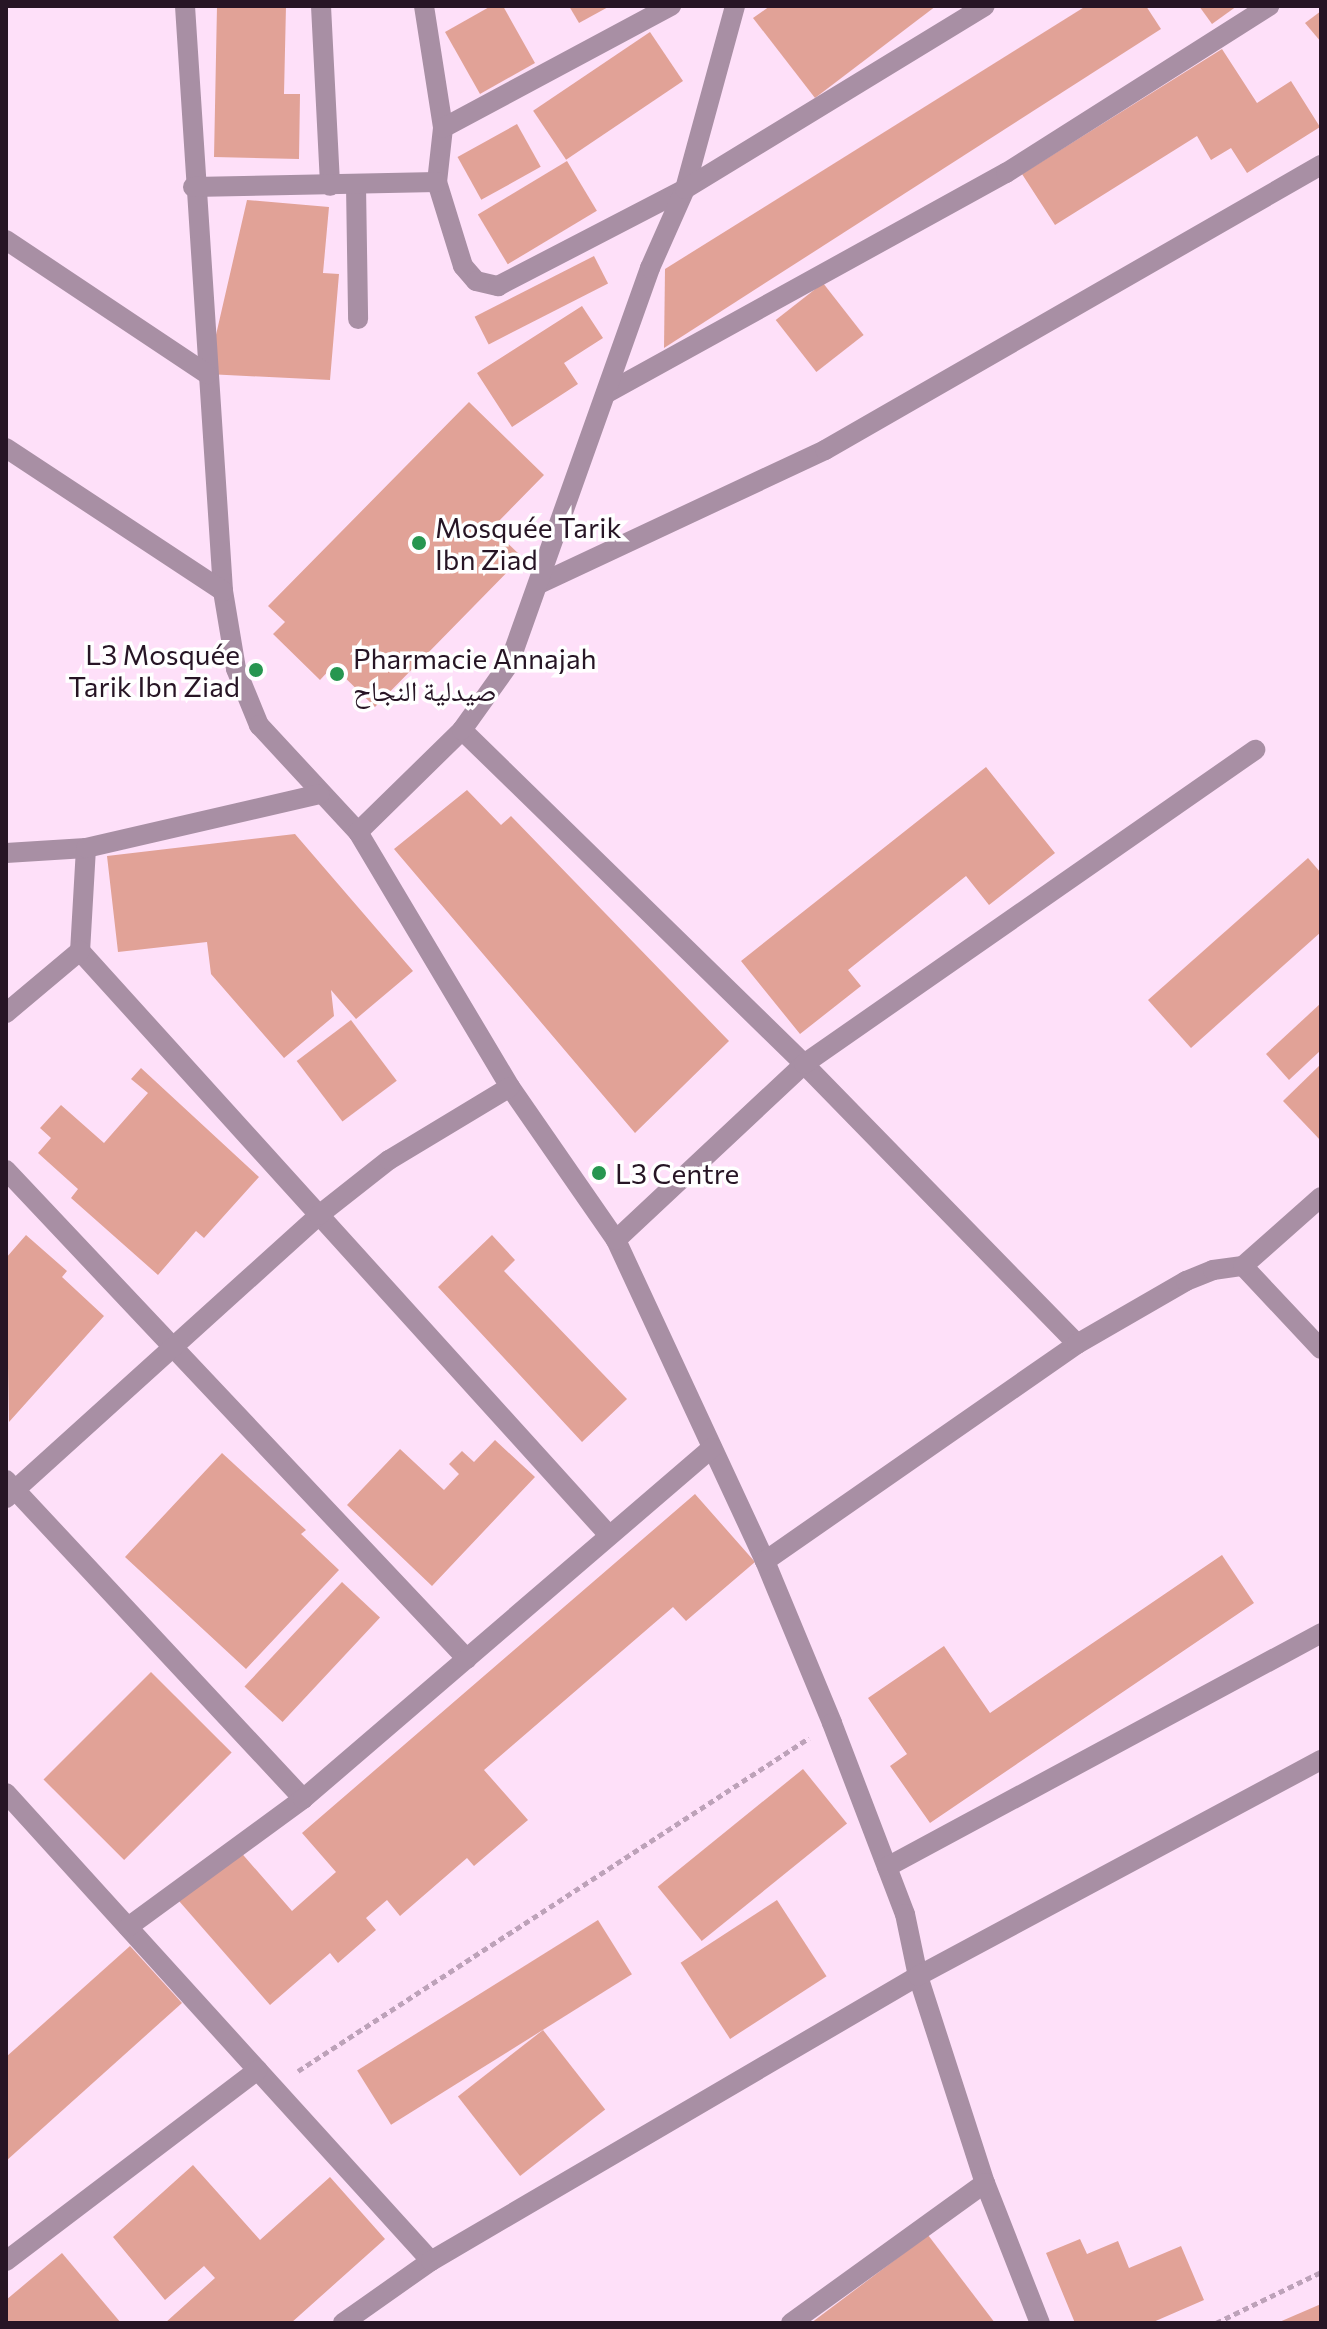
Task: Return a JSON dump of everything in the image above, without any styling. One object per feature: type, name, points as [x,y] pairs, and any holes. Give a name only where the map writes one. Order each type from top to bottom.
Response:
[{"type":"street","points":[[185,6],[193,187],[223,591],[236,669],[259,725],[358,832],[510,1087],[616,1240],[765,1561],[832,1723],[905,1914],[918,1976],[985,2183],[1040,2323]]},
{"type":"street","points":[[321,6],[330,186]]},
{"type":"street","points":[[424,6],[443,128],[437,182],[463,266],[476,281],[498,286],[685,189],[985,6]]},
{"type":"street","points":[[443,128],[671,6]]},
{"type":"street","points":[[358,832],[462,730],[509,664],[650,268],[685,189],[735,6]]},
{"type":"street","points":[[607,393],[1006,173],[1269,6]]},
{"type":"street","points":[[539,584],[825,450],[1321,165]]},
{"type":"street","points":[[193,187],[437,182]]},
{"type":"street","points":[[356,185],[358,319]]},
{"type":"street","points":[[6,240],[207,374]]},
{"type":"street","points":[[6,448],[223,591]]},
{"type":"street","points":[[462,730],[804,1064],[1077,1344]]},
{"type":"street","points":[[616,1240],[804,1064],[1255,750]]},
{"type":"street","points":[[6,853],[86,848],[320,794]]},
{"type":"street","points":[[86,848],[80,951],[607,1533]]},
{"type":"street","points":[[6,1013],[80,951]]},
{"type":"street","points":[[303,1799],[9,1489],[173,1348],[319,1215],[389,1160],[510,1087]]},
{"type":"street","points":[[6,1170],[467,1659]]},
{"type":"street","points":[[765,1561],[1077,1344],[1186,1281],[1213,1270],[1243,1266],[1321,1197]]},
{"type":"street","points":[[1243,1266],[1321,1349]]},
{"type":"street","points":[[128,1927],[303,1799],[467,1659],[607,1533],[712,1448]]},
{"type":"street","points":[[887,1867],[1321,1633]]},
{"type":"street","points":[[343,2323],[431,2261],[918,1976],[1321,1760]]},
{"type":"street","points":[[6,1793],[431,2261]]},
{"type":"street","points":[[6,2261],[258,2070]]},
{"type":"street","points":[[791,2323],[985,2183]]},
{"type":"path","points":[[274,2087],[832,1723]]},
{"type":"path","points":[[1216,2323],[1321,2272]]},
{"type":"building","points":[[217,6],[286,6],[284,94],[300,94],[299,159],[214,157]]},
{"type":"building","points":[[491,6],[503,6],[535,63],[480,94],[445,32]]},
{"type":"building","points":[[569,6],[610,6],[579,23]]},
{"type":"building","points":[[770,6],[936,6],[815,98],[753,18]]},
{"type":"building","points":[[1086,6],[1146,6],[1161,29],[664,348],[665,269]]},
{"type":"building","points":[[1199,6],[1237,6],[1212,24]]},
{"type":"building","points":[[1321,11],[1321,42],[1305,23]]},
{"type":"building","points":[[650,32],[683,81],[566,160],[533,111]]},
{"type":"building","points":[[1222,49],[1257,103],[1291,81],[1320,127],[1247,173],[1231,148],[1211,160],[1197,136],[1055,225],[1022,174]]},
{"type":"building","points":[[517,124],[541,167],[481,200],[458,157]]},
{"type":"building","points":[[567,161],[597,211],[508,264],[478,215]]},
{"type":"building","points":[[247,200],[329,207],[323,273],[339,274],[330,380],[207,374]]},
{"type":"building","points":[[594,256],[608,284],[489,344],[475,317]]},
{"type":"building","points":[[823,283],[864,335],[816,372],[776,320]]},
{"type":"building","points":[[582,306],[603,338],[564,363],[578,384],[512,427],[477,373]]},
{"type":"building","name":"Mosquée Tarik Ibn Ziad","points":[[469,402],[544,475],[492,528],[522,557],[375,707],[333,666],[320,680],[273,634],[285,622],[268,606]]},
{"type":"building","points":[[986,767],[1055,853],[989,905],[966,876],[848,970],[861,986],[800,1034],[741,961]]},
{"type":"building","points":[[467,790],[501,825],[511,816],[729,1041],[635,1133],[394,849]]},
{"type":"building","points":[[295,834],[413,971],[356,1019],[331,990],[334,1016],[284,1058],[211,974],[207,942],[118,952],[107,856]]},
{"type":"building","points":[[1308,858],[1321,873],[1321,932],[1191,1048],[1148,1000]]},
{"type":"building","points":[[1321,1003],[1321,1050],[1289,1080],[1266,1054]]},
{"type":"building","points":[[351,1020],[397,1081],[342,1122],[297,1061]]},
{"type":"building","points":[[1321,1064],[1321,1141],[1283,1101]]},
{"type":"building","points":[[141,1068],[259,1177],[204,1238],[196,1231],[158,1275],[71,1198],[78,1189],[38,1153],[51,1138],[40,1128],[61,1105],[104,1143],[148,1093],[131,1079]]},
{"type":"building","points":[[26,1235],[67,1271],[62,1277],[104,1316],[9,1422],[6,1258]]},
{"type":"building","points":[[492,1235],[515,1260],[504,1271],[627,1399],[582,1442],[438,1287]]},
{"type":"building","points":[[495,1440],[535,1477],[432,1586],[347,1505],[400,1449],[444,1490],[459,1474],[449,1464],[462,1451],[474,1462]]},
{"type":"building","points":[[222,1453],[306,1530],[301,1534],[339,1570],[246,1669],[125,1557]]},
{"type":"building","points":[[695,1494],[755,1562],[686,1621],[673,1607],[484,1770],[528,1820],[474,1866],[467,1858],[400,1916],[387,1900],[366,1918],[376,1930],[338,1963],[330,1953],[270,2005],[179,1901],[238,1849],[292,1911],[336,1872],[302,1833]]},
{"type":"building","points":[[1222,1555],[1254,1603],[930,1823],[890,1766],[907,1754],[868,1698],[944,1646],[990,1713]]},
{"type":"building","points":[[342,1582],[380,1617],[283,1722],[244,1687]]},
{"type":"building","points":[[151,1672],[232,1753],[124,1860],[44,1779]]},
{"type":"building","points":[[803,1769],[847,1823],[702,1941],[658,1887]]},
{"type":"building","points":[[777,1900],[827,1976],[730,2039],[681,1963]]},
{"type":"building","points":[[598,1920],[632,1974],[391,2125],[357,2070]]},
{"type":"building","points":[[130,1946],[182,2003],[6,2161],[6,2057]]},
{"type":"building","points":[[543,2030],[605,2110],[520,2176],[458,2096]]},
{"type":"building","points":[[193,2165],[260,2240],[330,2177],[385,2239],[291,2323],[165,2323],[215,2278],[204,2266],[165,2300],[113,2237]]},
{"type":"building","points":[[928,2235],[995,2323],[811,2323]]},
{"type":"building","points":[[1080,2239],[1087,2254],[1118,2241],[1129,2268],[1181,2246],[1204,2300],[1151,2323],[1075,2323],[1046,2253]]},
{"type":"building","points":[[62,2253],[121,2323],[6,2323],[6,2300]]},
{"type":"building","points":[[1321,2304],[1321,2323],[1277,2323]]},
{"type":"place","name":"Mosquée Tarik Ibn Ziad","points":[[419,543]]},
{"type":"place","name":"L3 Mosquée Tarik Ibn Ziad","points":[[256,670]]},
{"type":"place","name":"Pharmacie Annajah صيدلية النجاح","points":[[337,674]]},
{"type":"place","name":"L3 Centre","points":[[599,1173]]}]
